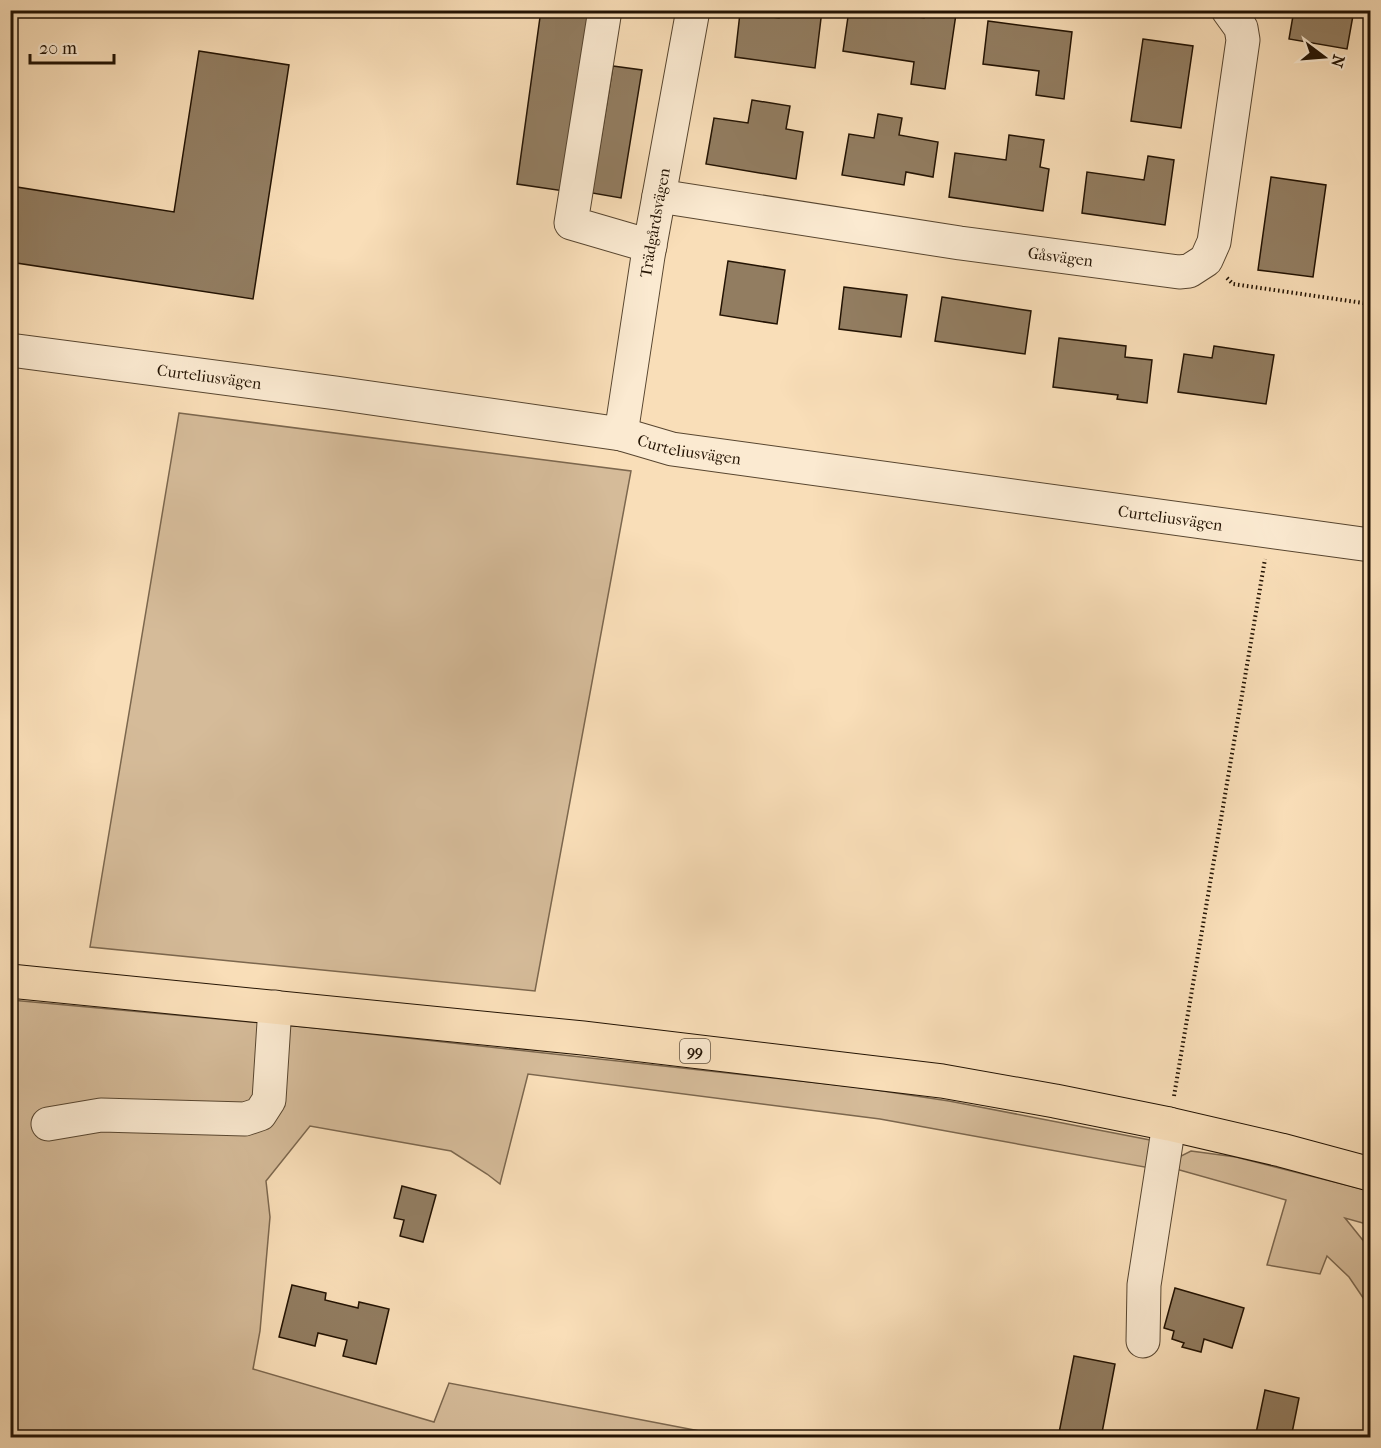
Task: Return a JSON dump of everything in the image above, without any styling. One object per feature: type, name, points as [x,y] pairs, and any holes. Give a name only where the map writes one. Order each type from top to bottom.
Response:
[{"type":"main road","name":"99","points":[[10,981],[583,1038],[942,1082],[1055,1101],[1169,1124],[1371,1174]]},
{"type":"street","points":[[605,10],[571,224],[650,246]]},
{"type":"street","name":"Trädgårdsvägen","points":[[621,434],[650,246],[693,10]]},
{"type":"street","points":[[1206,260],[1214,242],[1243,40],[1241,28],[1228,10]]},
{"type":"street","name":"Gåsvägen","points":[[659,196],[960,243],[1179,272],[1189,271],[1206,260]]},
{"type":"street","name":"Curteliusvägen","points":[[10,350],[324,391],[621,434],[672,449],[1371,545]]},
{"type":"street","points":[[48,1124],[101,1115],[245,1119],[260,1114],[269,1100],[275,1007]]},
{"type":"street","points":[[1143,1341],[1144,1284],[1169,1124]]},
{"type":"path","points":[[1206,260],[1233,284],[1371,304]]},
{"type":"path","points":[[1169,1124],[1269,532]]},
{"type":"shaded area","points":[[179,413],[631,471],[535,991],[90,947]]},
{"type":"shaded area","points":[[11,1000],[306,1027],[856,1087],[949,1101],[1150,1140],[1157,1150],[1150,1168],[880,1119],[528,1074],[500,1184],[451,1151],[310,1126],[266,1181],[270,1217],[260,1331],[253,1369],[434,1422],[449,1383],[731,1437],[11,1437]]},
{"type":"shaded area","points":[[1191,1151],[1236,1157],[1370,1191],[1370,1225],[1345,1218],[1370,1249],[1370,1308],[1349,1277],[1327,1256],[1320,1274],[1267,1265],[1286,1200],[1176,1169],[1181,1156]]},
{"type":"building","points":[[541,10],[589,10],[564,191],[517,184]]},
{"type":"building","points":[[780,10],[822,10],[815,68],[735,57],[740,13],[779,18]]},
{"type":"building","points":[[849,10],[870,10],[924,18],[925,10],[956,14],[945,89],[911,84],[914,62],[843,51]]},
{"type":"building","points":[[1294,10],[1354,10],[1347,49],[1289,39]]},
{"type":"building","points":[[988,21],[1072,32],[1064,99],[1036,95],[1039,71],[983,64]]},
{"type":"building","points":[[1143,39],[1193,46],[1181,128],[1131,121]]},
{"type":"building","points":[[199,51],[289,65],[253,299],[10,262],[10,186],[174,212]]},
{"type":"building","points":[[613,66],[642,70],[621,198],[592,193]]},
{"type":"building","points":[[752,100],[790,106],[786,129],[803,132],[796,179],[706,164],[714,118],[748,123]]},
{"type":"building","points":[[878,114],[902,118],[899,135],[938,142],[933,177],[906,172],[904,185],[842,175],[849,134],[874,138]]},
{"type":"building","points":[[1009,135],[1044,140],[1040,167],[1049,169],[1043,211],[949,197],[955,153],[1006,160]]},
{"type":"building","points":[[1148,156],[1174,160],[1165,225],[1082,213],[1087,172],[1144,180]]},
{"type":"building","points":[[1271,177],[1326,185],[1313,277],[1258,270]]},
{"type":"building","points":[[728,261],[785,270],[777,324],[720,315]]},
{"type":"building","points":[[844,287],[907,295],[901,337],[839,329]]},
{"type":"building","points":[[942,297],[1031,311],[1025,354],[935,341]]},
{"type":"building","points":[[1059,338],[1126,346],[1125,357],[1152,360],[1147,403],[1117,399],[1118,395],[1053,387]]},
{"type":"building","points":[[1214,346],[1274,355],[1266,404],[1178,392],[1184,354],[1212,358]]},
{"type":"building","points":[[402,1186],[436,1195],[423,1242],[400,1236],[404,1220],[394,1218]]},
{"type":"building","points":[[292,1285],[326,1293],[325,1300],[358,1308],[359,1302],[389,1309],[376,1364],[343,1356],[347,1340],[318,1333],[315,1346],[279,1337]]},
{"type":"building","points":[[1175,1288],[1244,1308],[1232,1348],[1204,1339],[1201,1352],[1182,1347],[1184,1343],[1172,1339],[1174,1331],[1164,1328]]},
{"type":"building","points":[[1074,1356],[1115,1364],[1101,1438],[1058,1438]]},
{"type":"building","points":[[1265,1390],[1299,1398],[1291,1438],[1255,1438]]}]
